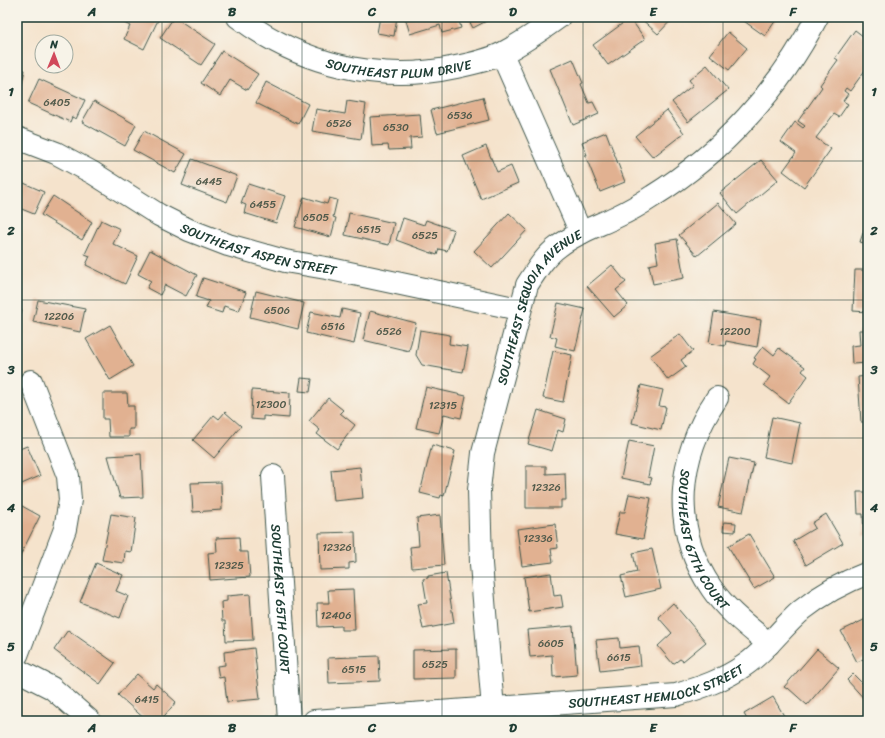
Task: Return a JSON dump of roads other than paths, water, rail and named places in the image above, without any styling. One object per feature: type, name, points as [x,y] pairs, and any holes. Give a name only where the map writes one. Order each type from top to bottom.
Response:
[{"type":"street","name":"SOUTHEAST PLUM DRIVE","points":[[238,17],[257,31],[288,49],[313,59],[347,68],[378,72],[427,73],[468,64],[502,54],[559,17]]},
{"type":"street","name":"SOUTHEAST SEQUOIA AVENUE","points":[[493,709],[481,564],[479,490],[483,453],[519,309],[527,285],[541,263],[559,246],[654,196],[687,172],[724,141],[758,105],[784,73],[817,17]]},
{"type":"street","points":[[502,54],[580,234]]},
{"type":"street","name":"SOUTHEAST ASPEN STREET","points":[[17,138],[56,154],[93,173],[130,198],[159,215],[189,230],[228,245],[285,261],[326,268],[519,309]]},
{"type":"street","points":[[17,655],[65,529],[70,500],[68,476],[31,381]]},
{"type":"street","name":"SOUTHEAST 67TH COURT","points":[[717,398],[697,432],[686,468],[684,502],[689,539],[700,568],[713,590],[733,614],[769,644]]},
{"type":"street","name":"SOUTHEAST 65TH COURT","points":[[273,476],[289,721]]},
{"type":"street","name":"SOUTHEAST HEMLOCK STREET","points":[[314,721],[676,695],[702,688],[745,665],[769,644],[802,611],[821,596],[868,573]]},
{"type":"street","points":[[17,670],[52,688],[90,721]]}]
